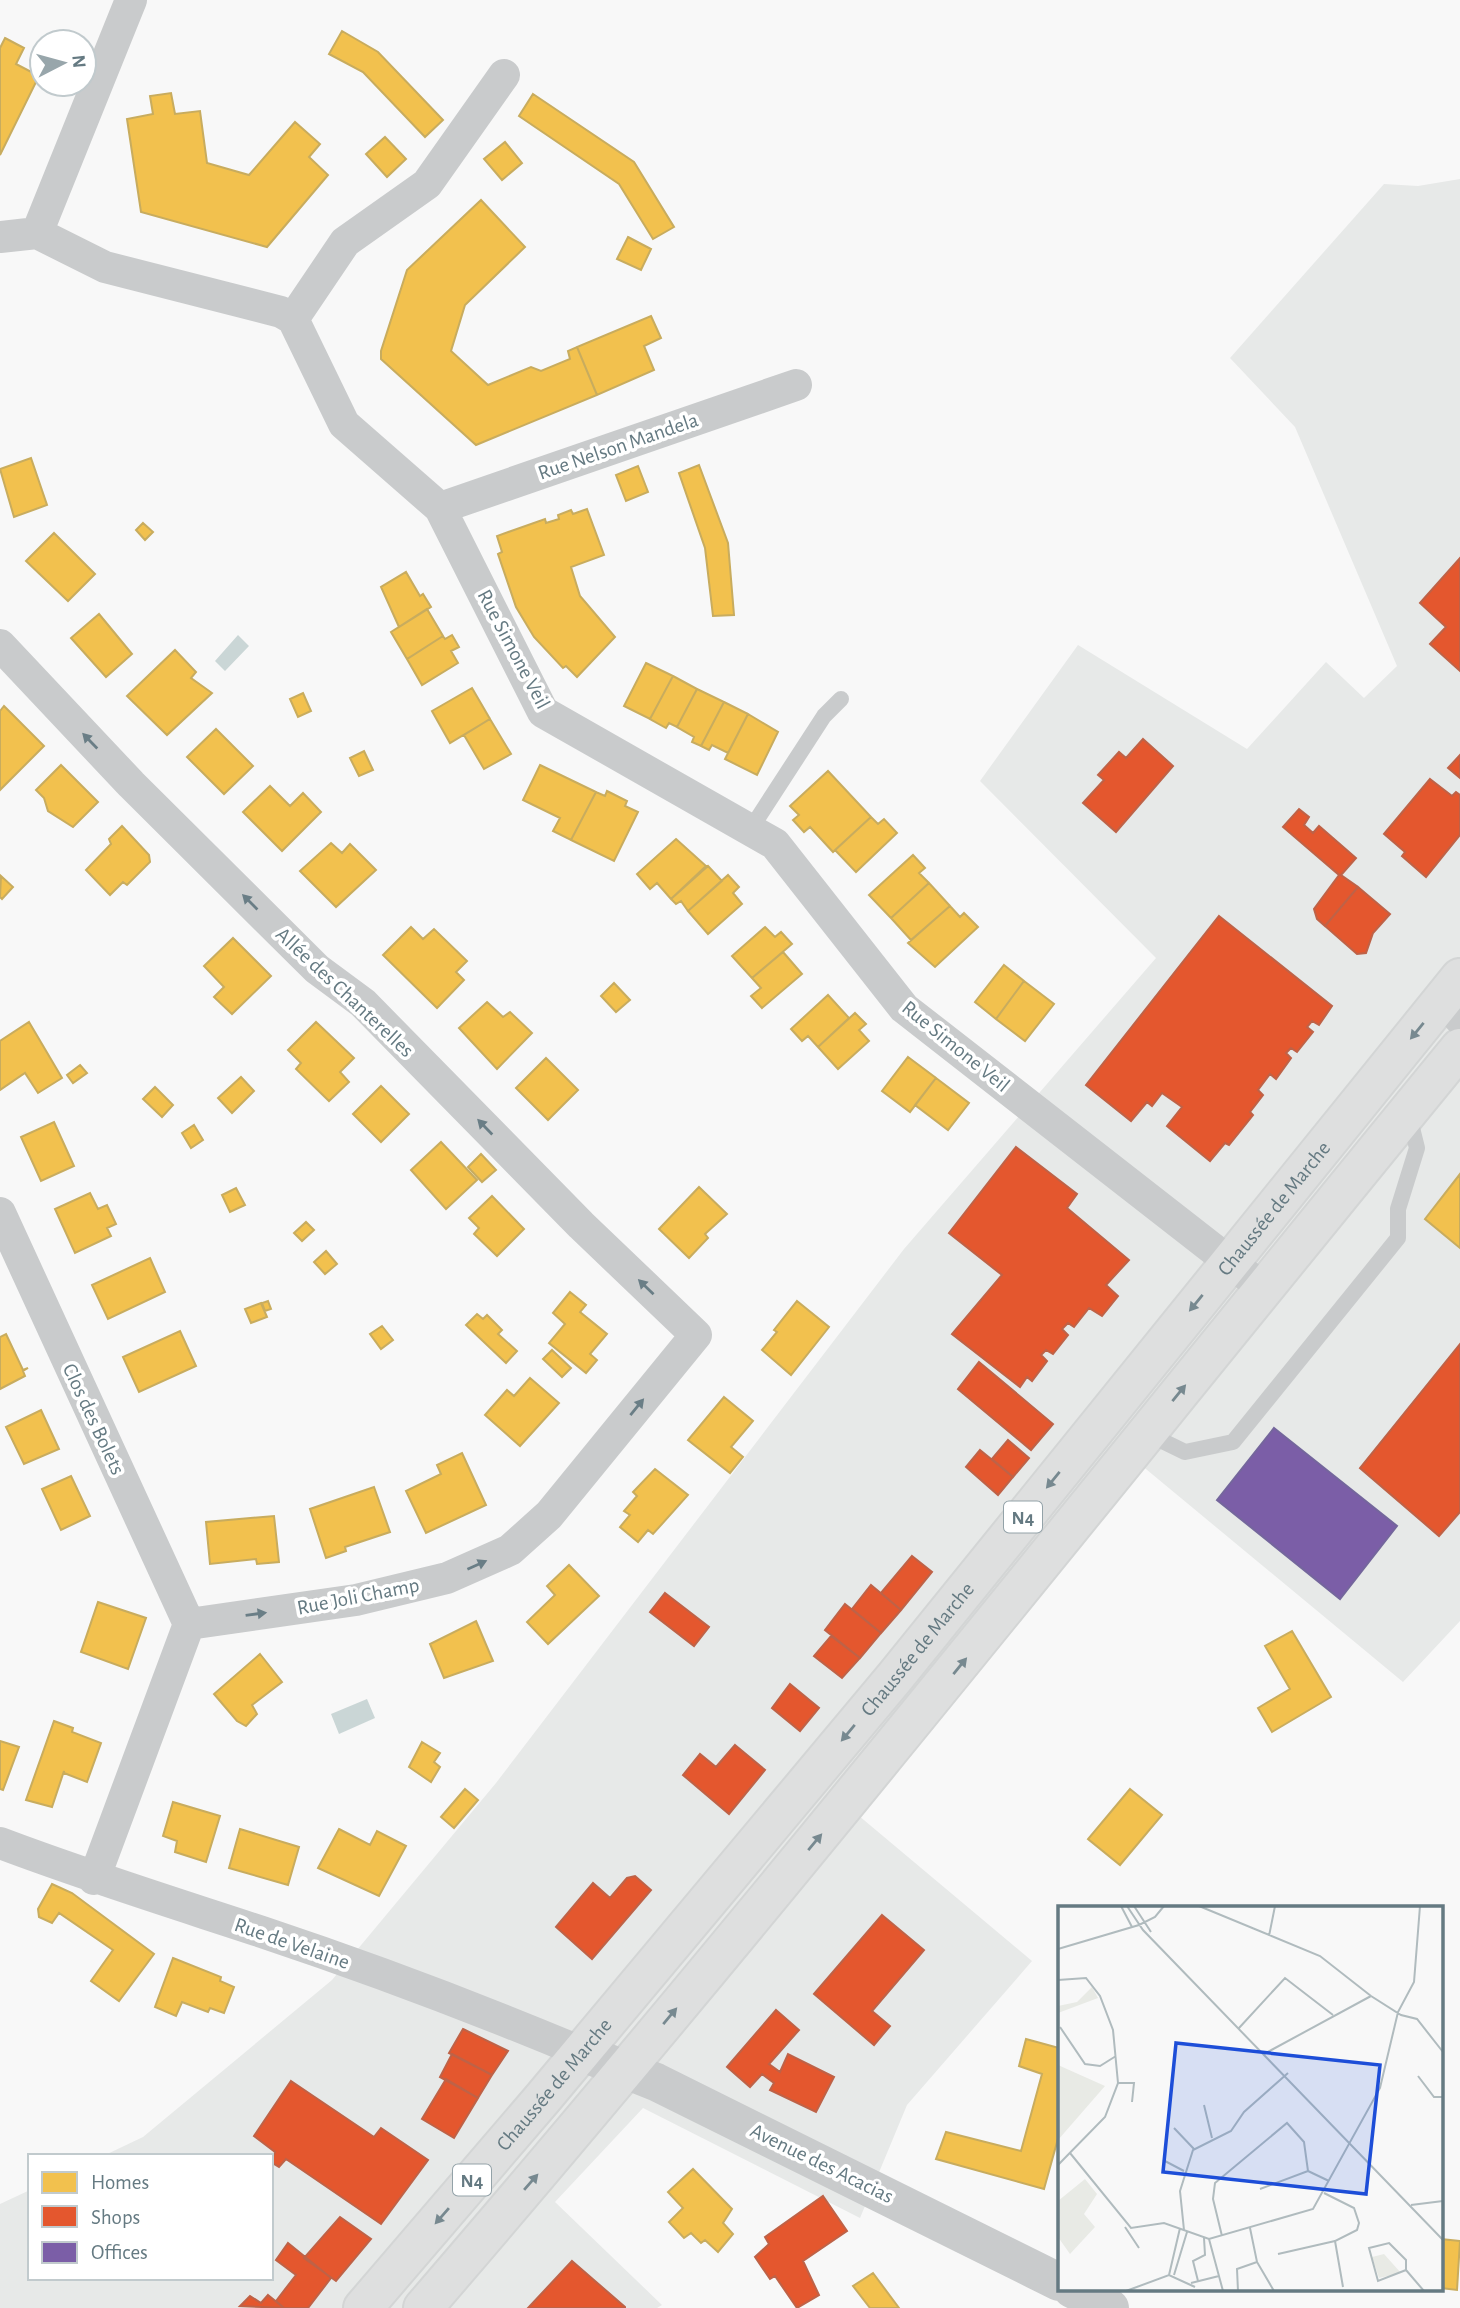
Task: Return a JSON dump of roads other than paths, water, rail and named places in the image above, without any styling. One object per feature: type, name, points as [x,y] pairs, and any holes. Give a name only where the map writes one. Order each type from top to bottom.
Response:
[{"type":"main road","name":"Chaussée de Marche","points":[[363,2308],[895,1677],[1229,1261],[1454,999]]},
{"type":"main road","name":"Chaussée de Marche","points":[[423,2308],[627,2069],[930,1703],[1263,1288],[1460,1048]]},
{"type":"street","points":[[37,233],[131,0]]},
{"type":"street","points":[[0,237],[37,233],[105,267],[281,312],[293,319],[345,242],[427,184],[504,75]]},
{"type":"street","name":"Rue Simone Veil","points":[[293,319],[344,424],[440,508],[543,712],[775,844],[904,1008],[1263,1288]]},
{"type":"street","name":"Rue Nelson Mandela","points":[[440,508],[796,384]]},
{"type":"street","name":"Allée des Chanterelles","points":[[0,645],[122,775],[307,959],[363,1003],[581,1225],[696,1335]]},
{"type":"street","name":"Clos des Bolets","points":[[0,1213],[189,1624]]},
{"type":"street","name":"Rue Joli Champ","points":[[189,1624],[356,1600],[447,1578],[509,1550],[548,1515],[696,1335]]},
{"type":"street","points":[[94,1879],[189,1624]]},
{"type":"street","name":"Rue de Velaine","points":[[0,1843],[94,1879],[263,1932],[421,1988],[581,2052]]},
{"type":"street","name":"Avenue des Acacias","points":[[581,2052],[627,2069],[855,2178],[1058,2281]]},
{"type":"street","points":[[1074,2290],[1110,2308]]},
{"type":"lane","points":[[750,830],[824,716],[841,699]]},
{"type":"lane","points":[[1146,1433],[1185,1452],[1233,1442],[1242,1432],[1398,1238],[1398,1209],[1417,1149],[1408,1112]]}]
